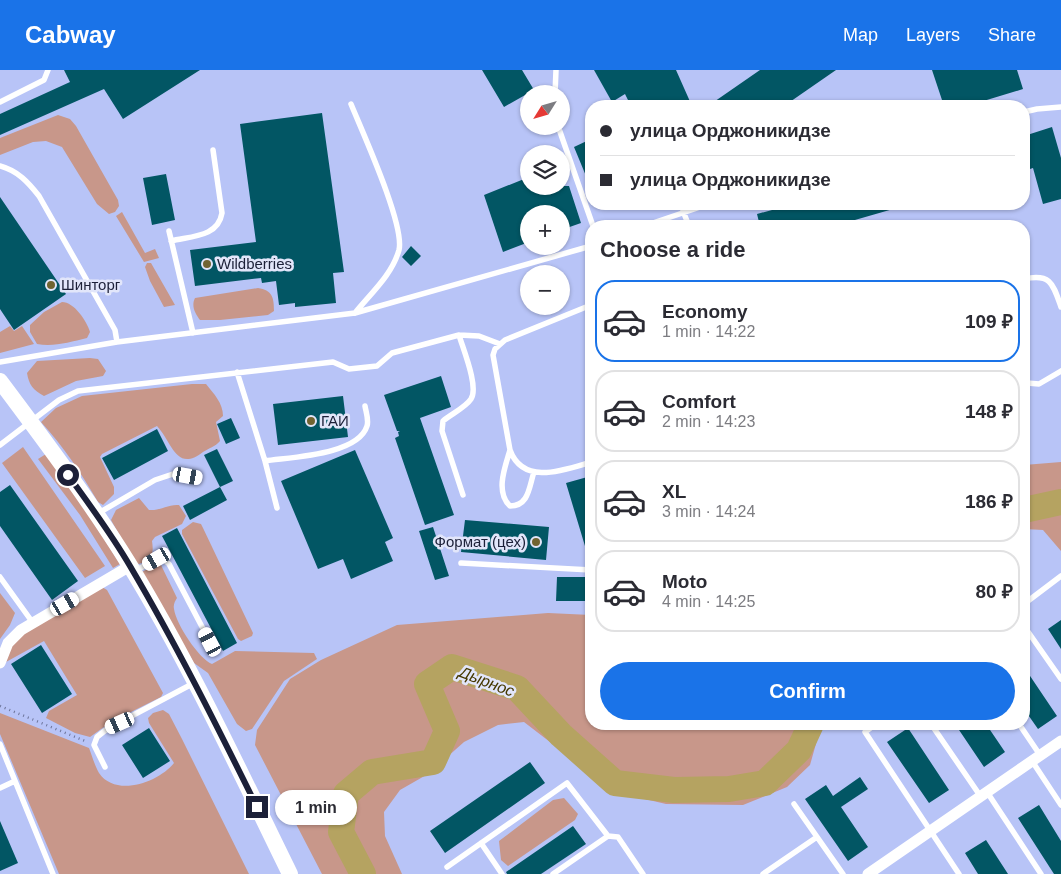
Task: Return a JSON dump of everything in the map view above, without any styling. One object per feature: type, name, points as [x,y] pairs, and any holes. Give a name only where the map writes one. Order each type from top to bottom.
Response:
[{"type":"main road","points":[[0,382],[97,515],[132,569],[194,683],[290,874]]},
{"type":"street","points":[[0,663],[8,643],[21,630],[132,569]]},
{"type":"street","points":[[868,874],[1061,741]]},
{"type":"lane","points":[[0,102],[44,80],[48,70]]},
{"type":"lane","points":[[555,85],[556,70]]},
{"type":"lane","points":[[351,104],[395,215],[399,248],[389,273],[355,313]]},
{"type":"lane","points":[[1030,110],[1061,107]]},
{"type":"lane","points":[[561,135],[585,203]]},
{"type":"lane","points":[[171,241],[215,230],[221,222],[222,212],[213,150]]},
{"type":"lane","points":[[0,166],[12,169],[27,181],[39,196],[115,330],[117,342]]},
{"type":"lane","points":[[660,220],[687,210]]},
{"type":"lane","points":[[683,211],[687,220]]},
{"type":"lane","points":[[169,231],[193,332]]},
{"type":"lane","points":[[0,362],[117,342],[355,313],[585,248]]},
{"type":"lane","points":[[1030,278],[1036,276],[1045,278],[1052,284],[1061,306]]},
{"type":"lane","points":[[585,308],[500,344],[493,355],[513,459],[521,467],[534,472],[556,473],[585,464]]},
{"type":"lane","points":[[0,444],[59,400],[78,391],[333,362],[349,368],[377,366],[392,353],[459,335],[479,336],[500,344]]},
{"type":"lane","points":[[459,335],[473,384],[473,393],[470,400],[443,421],[442,431],[463,494]]},
{"type":"lane","points":[[1030,383],[1039,384],[1061,371]]},
{"type":"lane","points":[[237,372],[265,461],[277,508]]},
{"type":"lane","points":[[265,461],[334,450],[360,439],[368,425],[365,406]]},
{"type":"lane","points":[[510,450],[502,486],[504,500],[510,506],[519,506],[525,500],[534,472]]},
{"type":"lane","points":[[97,515],[155,480],[176,473],[199,478]]},
{"type":"lane","points":[[132,569],[157,559],[163,559],[169,564],[210,642]]},
{"type":"lane","points":[[460,563],[585,570]]},
{"type":"lane","points":[[1030,599],[1061,576]]},
{"type":"lane","points":[[1,579],[33,623]]},
{"type":"lane","points":[[1030,635],[1061,679]]},
{"type":"lane","points":[[106,767],[94,745],[97,737],[106,729],[194,683]]},
{"type":"lane","points":[[868,730],[865,732],[932,830],[959,874]]},
{"type":"lane","points":[[935,730],[984,794],[1041,874]]},
{"type":"lane","points":[[1022,730],[1061,805]]},
{"type":"lane","points":[[0,744],[53,874]]},
{"type":"lane","points":[[0,788],[15,781]]},
{"type":"lane","points":[[447,867],[567,783],[608,836]]},
{"type":"lane","points":[[794,804],[843,874]]},
{"type":"lane","points":[[553,874],[608,836],[618,837],[643,874]]},
{"type":"lane","points":[[763,874],[817,837]]},
{"type":"lane","points":[[481,843],[502,874]]},
{"type":"path","points":[[0,706],[94,745]]},
{"type":"shaded area","points":[[58,115],[70,119],[76,126],[118,200],[119,206],[115,212],[109,214],[97,204],[62,147],[46,141],[33,142],[0,155],[0,138]]},
{"type":"shaded area","points":[[122,212],[145,253],[155,249],[159,258],[144,262],[116,216]]},
{"type":"shaded area","points":[[147,263],[151,263],[175,305],[164,307],[150,281],[145,267]]},
{"type":"shaded area","points":[[258,288],[269,292],[273,298],[274,311],[268,315],[200,320],[194,309],[195,298]]},
{"type":"shaded area","points":[[62,302],[71,305],[83,318],[90,332],[87,338],[56,344],[37,344],[30,332],[30,325],[44,312]]},
{"type":"shaded area","points":[[10,326],[14,331],[22,326],[34,344],[0,353],[0,332]]},
{"type":"shaded area","points":[[98,359],[106,371],[103,376],[76,381],[44,396],[30,384],[27,373],[37,361]]},
{"type":"shaded area","points":[[206,384],[220,403],[223,416],[216,422],[220,441],[194,458],[187,459],[176,453],[157,426],[102,454],[100,457],[114,487],[114,494],[103,505],[98,502],[72,460],[41,422],[56,408],[82,396]]},
{"type":"shaded area","points":[[23,447],[105,566],[85,578],[2,463]]},
{"type":"shaded area","points":[[46,454],[120,564],[113,568],[80,515],[38,459]]},
{"type":"shaded area","points":[[1061,462],[1061,551],[1043,530],[1030,529],[1030,465]]},
{"type":"shaded area","points":[[139,498],[149,510],[179,505],[186,516],[182,524],[155,537],[152,541],[153,550],[151,556],[139,564],[135,563],[111,520],[116,510]]},
{"type":"shaded area","points":[[193,522],[201,524],[253,633],[252,636],[241,641],[238,639],[182,534],[182,530]]},
{"type":"shaded area","points":[[156,564],[161,565],[177,598],[174,609],[183,632],[201,655],[212,664],[235,651],[314,653],[317,659],[284,681],[252,729],[246,731],[237,724],[208,673],[194,663],[142,572]]},
{"type":"shaded area","points":[[102,587],[107,590],[163,693],[161,697],[111,722],[90,737],[75,733],[46,718],[49,711],[77,695],[44,641],[6,662],[11,647],[23,632]]},
{"type":"shaded area","points":[[0,593],[15,613],[10,625],[0,639]]},
{"type":"shaded area","points":[[548,613],[585,615],[585,730],[821,730],[810,765],[787,787],[743,805],[666,804],[615,792],[524,722],[498,725],[464,742],[428,774],[400,790],[384,812],[385,836],[402,874],[322,874],[255,745],[257,730],[290,679],[321,660],[397,625]]},
{"type":"shaded area","points":[[163,710],[169,714],[249,874],[59,874],[0,734],[0,713],[89,748],[99,773],[106,781],[126,786],[148,781],[167,770],[174,763],[149,723],[148,718],[153,713]]},
{"type":"shaded area","points":[[564,798],[578,814],[575,820],[508,866],[501,860],[499,841],[553,800]]},
{"type":"building","points":[[64,70],[200,70],[123,119],[104,89],[0,135],[0,114],[70,82]]},
{"type":"building","points":[[482,70],[522,70],[531,85],[520,85],[520,98],[504,107]]},
{"type":"building","points":[[594,70],[676,70],[689,100],[628,100],[625,94],[615,100],[611,100]]},
{"type":"building","points":[[760,70],[836,70],[793,100],[717,100]]},
{"type":"building","points":[[932,70],[1017,70],[1023,89],[987,100],[942,100]]},
{"type":"building","points":[[322,113],[344,272],[333,273],[336,303],[295,307],[295,303],[279,305],[276,281],[262,283],[261,278],[195,286],[190,250],[256,242],[240,124]]},
{"type":"building","points":[[1052,127],[1061,158],[1061,199],[1043,204],[1033,168],[1030,169],[1030,134]]},
{"type":"building","points":[[585,142],[585,174],[574,147]]},
{"type":"building","points":[[166,174],[175,220],[152,225],[143,178]]},
{"type":"building","points":[[520,181],[520,195],[570,195],[570,189],[581,223],[570,227],[570,205],[520,205],[520,245],[503,252],[484,195]]},
{"type":"building","points":[[0,197],[66,294],[14,330],[0,309]]},
{"type":"building","points":[[772,210],[890,210],[855,220],[758,220],[757,214]]},
{"type":"building","points":[[411,246],[421,256],[411,266],[402,257]]},
{"type":"building","points":[[441,376],[451,407],[420,418],[454,515],[425,525],[395,438],[399,436],[398,432],[400,431],[397,431],[384,395]]},
{"type":"building","name":"ГАИ","points":[[343,396],[348,437],[278,445],[273,404]]},
{"type":"building","points":[[231,418],[240,438],[226,444],[217,424]]},
{"type":"building","points":[[157,429],[168,451],[114,480],[102,458]]},
{"type":"building","points":[[217,449],[233,481],[220,487],[204,455]]},
{"type":"building","points":[[355,450],[393,538],[385,542],[393,561],[351,579],[343,559],[318,569],[281,481]]},
{"type":"building","points":[[585,478],[585,546],[566,483]]},
{"type":"building","points":[[10,485],[78,581],[52,600],[0,526],[0,492]]},
{"type":"building","points":[[220,487],[227,500],[190,520],[183,506]]},
{"type":"building","points":[[465,520],[549,527],[546,560],[461,552]]},
{"type":"building","points":[[433,527],[449,576],[435,580],[419,531]]},
{"type":"building","points":[[177,528],[237,643],[223,651],[162,536]]},
{"type":"building","points":[[557,577],[585,577],[585,601],[556,601]]},
{"type":"building","points":[[1061,620],[1061,649],[1048,629]]},
{"type":"building","points":[[41,645],[72,694],[42,713],[11,664]]},
{"type":"building","points":[[1030,676],[1057,716],[1038,729],[1030,718]]},
{"type":"building","points":[[149,728],[170,761],[143,778],[122,745]]},
{"type":"building","points":[[905,730],[909,730],[949,790],[929,803],[887,742]]},
{"type":"building","points":[[959,730],[990,730],[1005,752],[984,767]]},
{"type":"building","points":[[530,762],[545,783],[445,853],[430,831]]},
{"type":"building","points":[[860,777],[868,789],[841,807],[868,847],[848,861],[805,799],[826,785],[833,796]]},
{"type":"building","points":[[1039,805],[1061,841],[1061,874],[1054,874],[1018,818]]},
{"type":"building","points":[[0,821],[18,863],[0,871]]},
{"type":"building","points":[[573,826],[586,844],[541,874],[507,874],[506,872]]},
{"type":"building","points":[[986,840],[1008,874],[978,874],[965,853]]},
{"type":"waterway","name":"Дырнос","points":[[1030,509],[1061,502]]},
{"type":"waterway","name":"Дырнос","points":[[363,874],[341,832],[346,794],[372,772],[433,762],[447,731],[427,684],[452,667],[517,688],[561,735],[615,783],[674,790],[729,789],[765,783],[799,750],[808,730]]},
{"type":"place","name":"Wildberries","points":[[207,264]]},
{"type":"place","name":"Шинторг","points":[[51,285]]},
{"type":"place","name":"ГАИ","points":[[311,421]]},
{"type":"place","name":"Формат (цех)","points":[[536,542]]},
{"type":"route","points":[[68,475],[130,566],[208,708],[257,807]]}]
